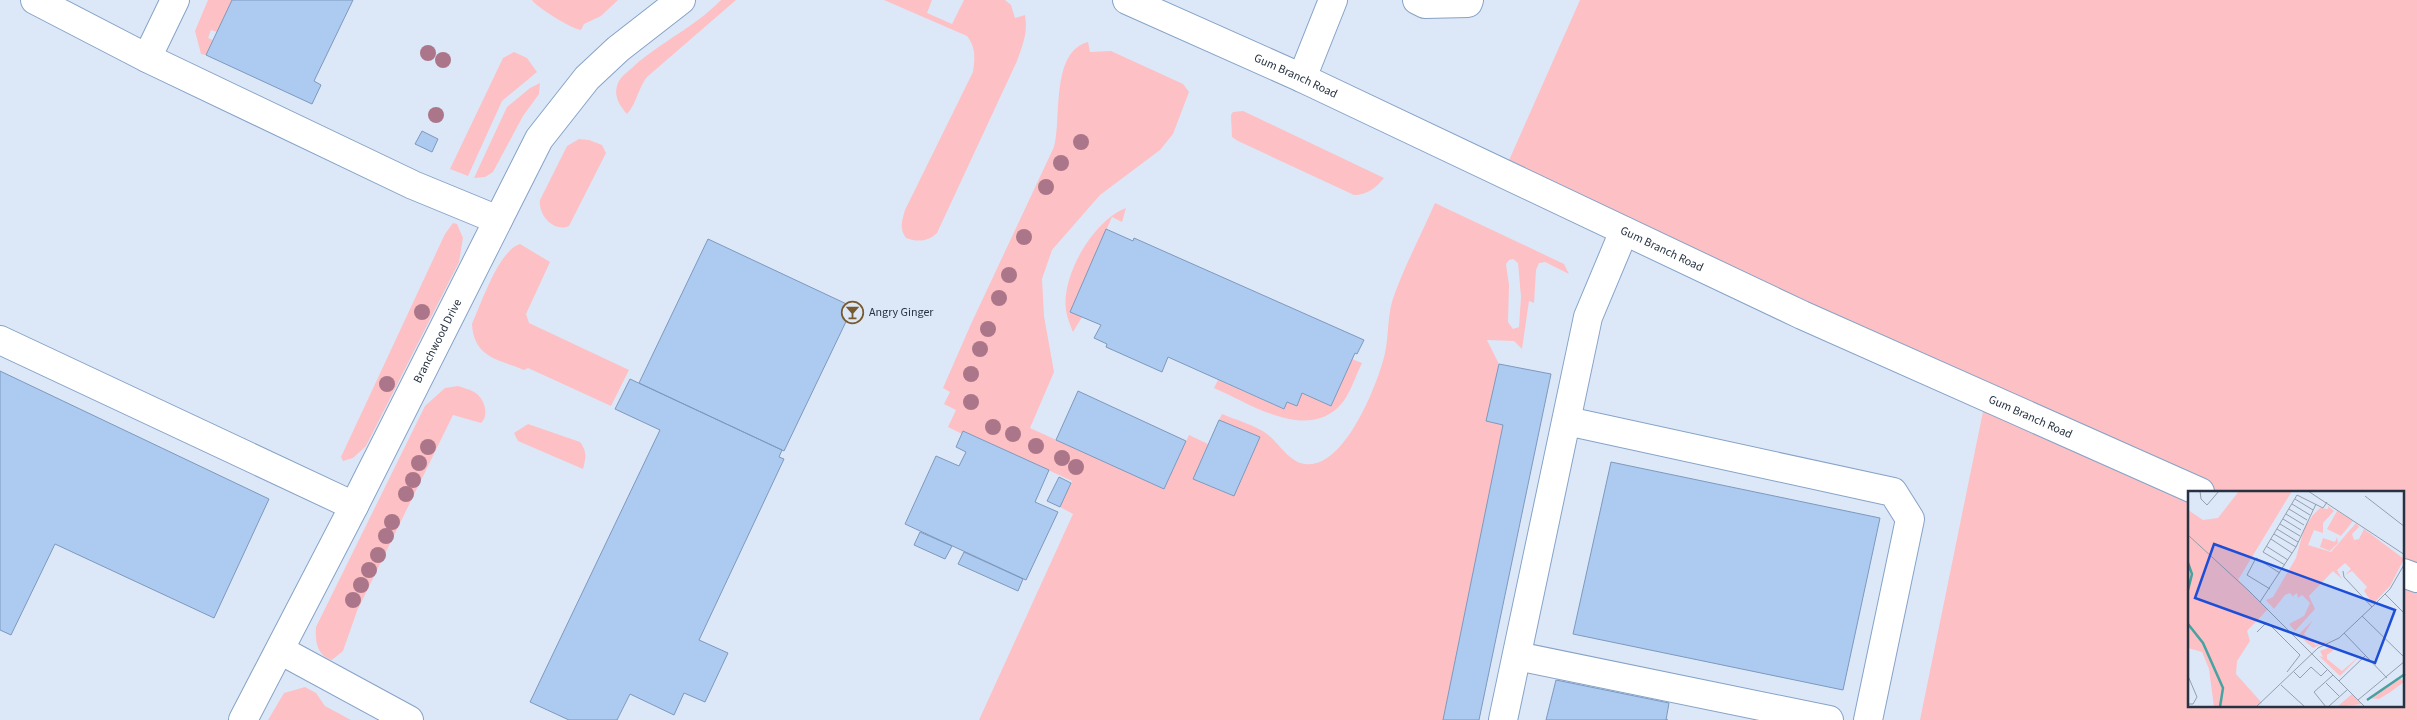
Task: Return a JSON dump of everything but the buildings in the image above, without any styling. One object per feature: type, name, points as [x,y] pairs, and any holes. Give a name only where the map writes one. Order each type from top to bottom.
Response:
[{"type":"main road","points":[[35,0],[147,58],[413,185],[498,220]]},
{"type":"main road","points":[[147,58],[175,0]]},
{"type":"main road","name":"Branchwood Drive","points":[[243,720],[354,506],[538,139],[587,78],[618,49],[681,0]]},
{"type":"main road","name":"Gum Branch Road","points":[[1127,0],[1302,78],[1802,315],[2198,491]]},
{"type":"main road","points":[[1302,78],[1333,0]]},
{"type":"main road","points":[[1417,0],[1425,4],[1468,3],[1469,0]]},
{"type":"main road","points":[[1503,720],[1588,317],[1624,231]]},
{"type":"main road","points":[[0,340],[354,506]]},
{"type":"main road","points":[[1567,421],[1893,492],[1910,519],[1868,720]]},
{"type":"main road","points":[[2404,573],[2417,578]]},
{"type":"main road","points":[[280,650],[409,720]]},
{"type":"main road","points":[[1517,656],[1830,720]]},
{"type":"shaded area","points":[[208,0],[232,0],[217,32],[211,30],[208,38],[213,40],[206,55],[201,54],[195,31]]},
{"type":"shaded area","points":[[532,0],[618,0],[601,16],[584,24],[581,30],[570,26],[540,8]]},
{"type":"shaded area","points":[[721,0],[736,0],[647,77],[627,114],[619,103],[616,92],[621,78],[644,57],[701,18]]},
{"type":"shaded area","points":[[884,0],[932,0],[927,13],[952,24],[964,0],[1005,0],[1011,5],[1015,18],[1025,15],[1026,21],[1023,44],[1017,61],[937,233],[930,238],[922,240],[906,238],[902,228],[905,210],[973,72],[974,53],[967,36]]},
{"type":"shaded area","points":[[1580,0],[2417,0],[2417,720],[1920,720],[1986,397],[1503,174]]},
{"type":"shaded area","points":[[1088,42],[1090,52],[1111,51],[1183,84],[1189,92],[1173,134],[1160,150],[1100,195],[1052,250],[1042,279],[1044,316],[1054,372],[1030,428],[1164,489],[1189,435],[1208,444],[1193,479],[1233,496],[1260,437],[1219,420],[1222,414],[1262,431],[1299,463],[1319,462],[1333,454],[1346,440],[1357,422],[1375,384],[1385,353],[1392,300],[1435,203],[1564,264],[1569,274],[1545,262],[1539,263],[1536,270],[1534,303],[1529,301],[1522,349],[1514,341],[1487,340],[1499,364],[1487,421],[1503,425],[1443,720],[979,720],[1073,514],[1060,507],[1072,481],[963,431],[962,434],[948,427],[956,410],[944,404],[950,392],[943,388],[1054,147],[1063,72],[1068,59],[1076,48]],"holes":[[[1513,259],[1518,263],[1521,297],[1519,327],[1513,329],[1508,322],[1509,285],[1506,264],[1509,260]]]},
{"type":"shaded area","points":[[514,52],[527,58],[537,72],[502,101],[468,176],[450,169],[503,58]]},
{"type":"shaded area","points":[[540,83],[539,94],[523,116],[493,172],[485,177],[474,178],[507,107],[530,88]]},
{"type":"shaded area","points":[[1243,111],[1384,178],[1371,190],[1363,194],[1354,195],[1238,141],[1232,137],[1231,115],[1233,112]]},
{"type":"shaded area","points":[[579,139],[589,140],[602,145],[606,153],[569,226],[558,227],[544,217],[540,200],[567,146]]},
{"type":"shaded area","points":[[1126,208],[1122,222],[1112,217],[1071,311],[1082,317],[1073,332],[1066,313],[1066,296],[1074,266],[1082,250],[1102,224],[1114,214]]},
{"type":"shaded area","points":[[453,223],[457,224],[463,238],[459,262],[366,446],[353,458],[343,461],[341,457],[445,234]]},
{"type":"shaded area","points":[[520,244],[550,262],[526,314],[529,323],[629,370],[611,406],[528,368],[524,370],[497,360],[482,351],[477,344],[472,324],[486,291],[505,256],[512,248]]},
{"type":"shaded area","points":[[1352,359],[1362,363],[1346,398],[1329,414],[1314,420],[1280,417],[1262,411],[1214,388],[1218,380],[1283,409],[1287,402],[1297,405],[1302,393],[1331,406]]},
{"type":"shaded area","points":[[458,386],[478,394],[485,406],[484,420],[481,423],[453,415],[357,611],[343,651],[332,660],[327,658],[318,647],[316,627],[425,406],[445,388]]},
{"type":"shaded area","points":[[528,424],[580,442],[584,448],[585,455],[583,469],[518,441],[514,433]]},
{"type":"shaded area","points":[[305,687],[316,693],[325,706],[351,720],[268,720],[284,693]]},
{"type":"place","name":"Angry Ginger","points":[[853,312]]}]
